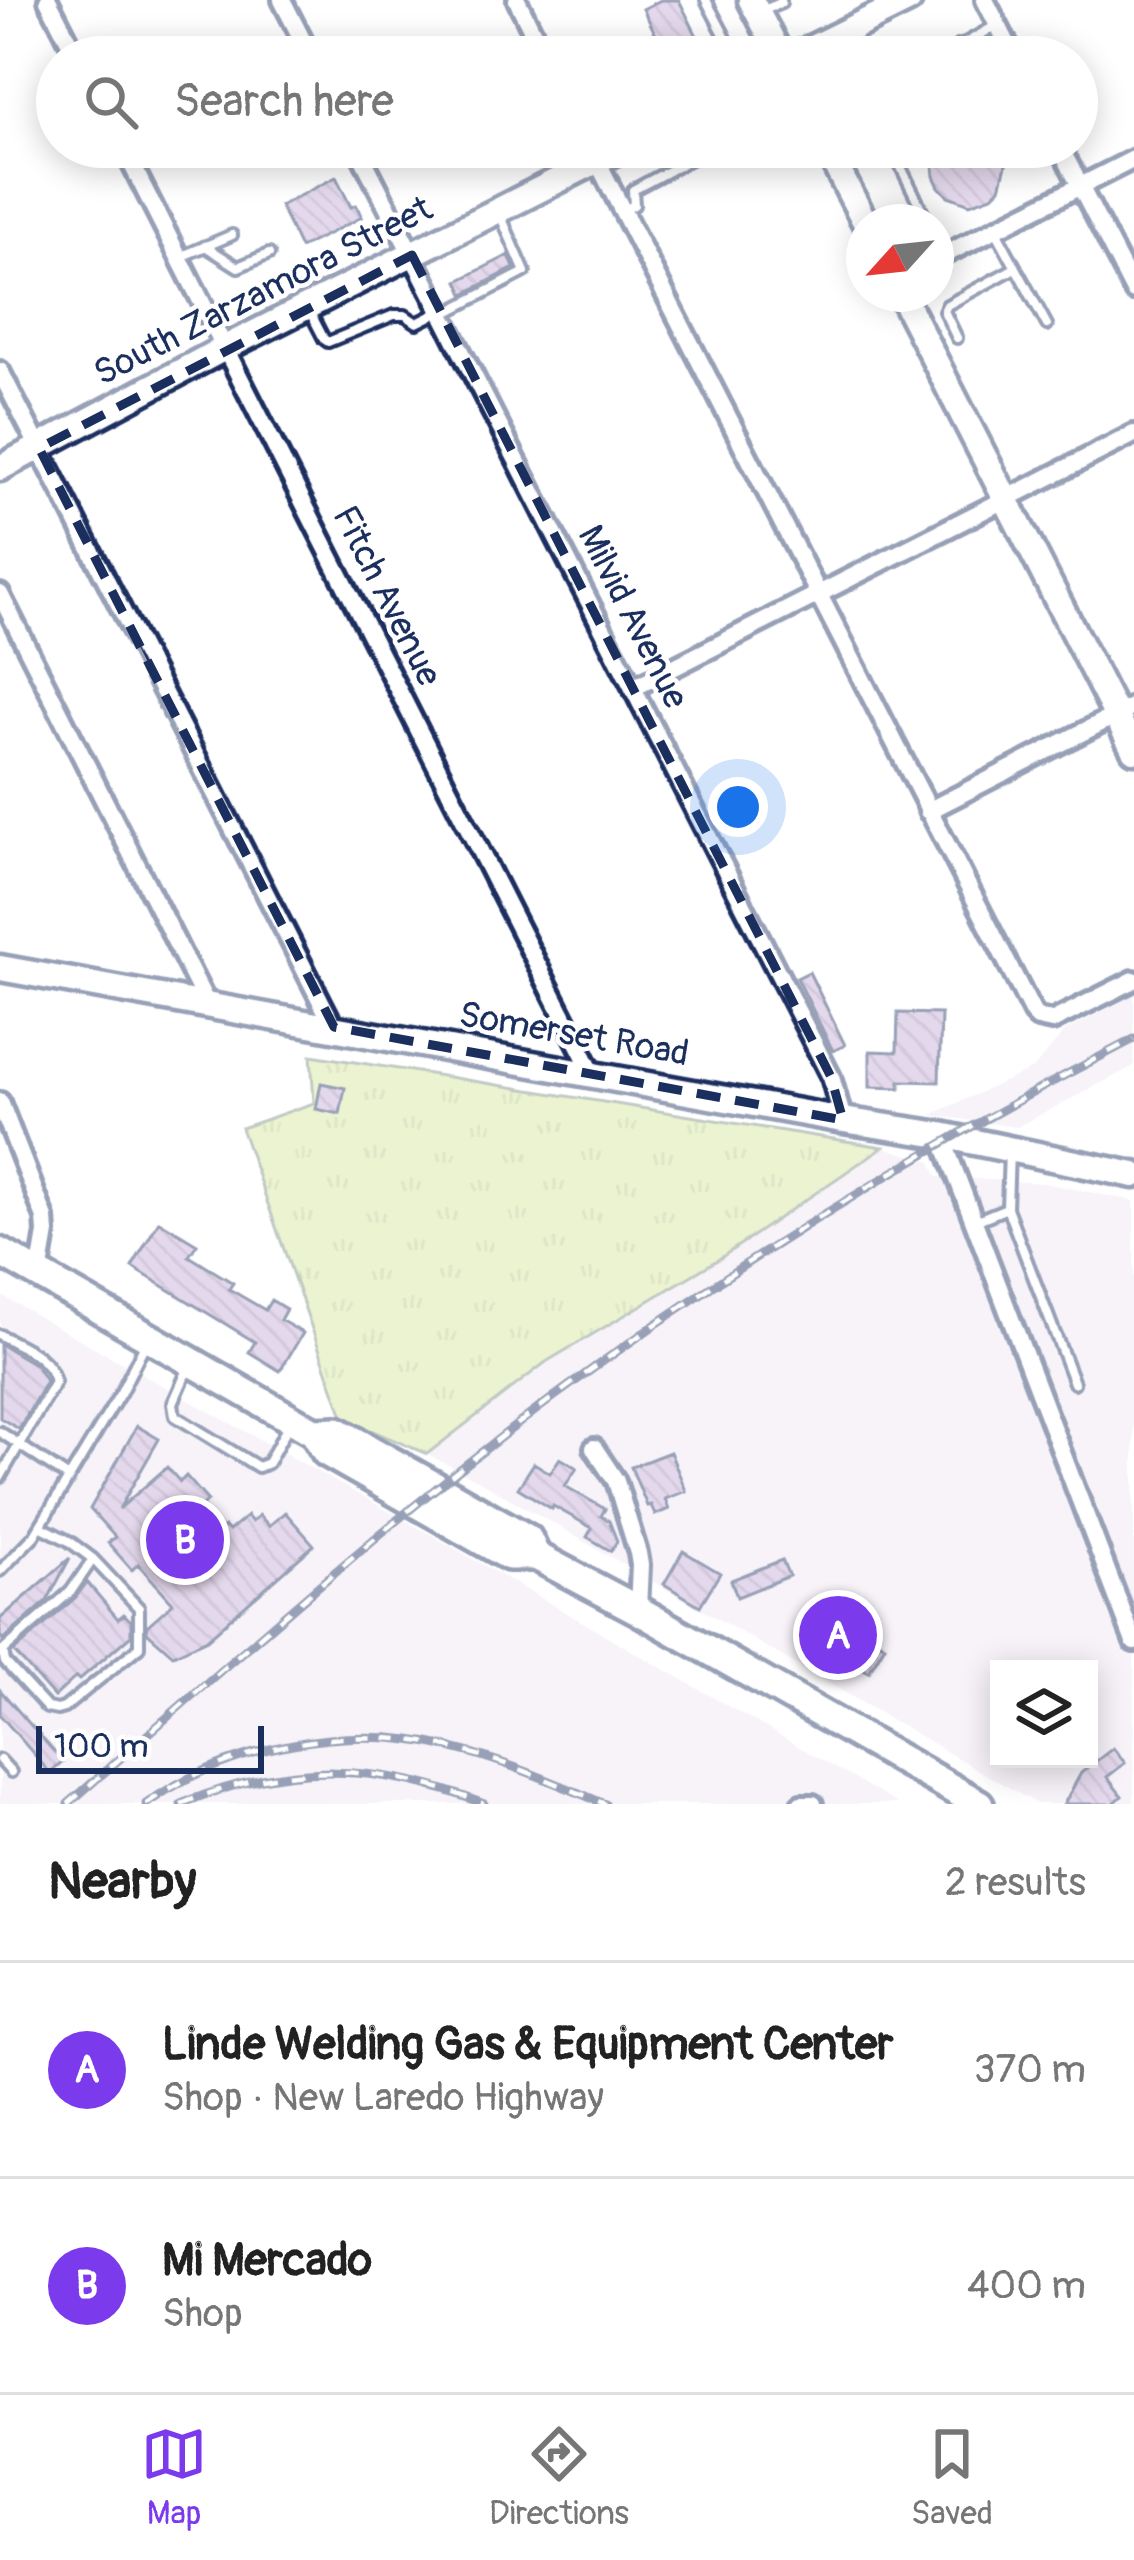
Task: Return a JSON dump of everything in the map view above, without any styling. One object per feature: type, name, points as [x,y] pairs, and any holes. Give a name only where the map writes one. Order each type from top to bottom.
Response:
[{"type":"main road","points":[[836,36],[909,0]]},
{"type":"main road","points":[[755,7],[770,36]]},
{"type":"main road","name":"South Zarzamora Street","points":[[0,468],[498,211],[570,168]]},
{"type":"main road","points":[[837,168],[856,204]]},
{"type":"main road","points":[[910,312],[1006,499],[1125,711],[1134,750]]},
{"type":"main road","name":"Somerset Road","points":[[0,968],[941,1135],[1134,1174]]},
{"type":"main road","points":[[0,1252],[303,1425],[326,1451],[509,1556],[536,1556],[979,1804]]},
{"type":"street","points":[[48,0],[66,36]]},
{"type":"street","points":[[282,0],[300,36]]},
{"type":"street","points":[[517,0],[535,36]]},
{"type":"street","points":[[985,0],[1004,36]]},
{"type":"street","points":[[954,245],[995,230],[1134,159]]},
{"type":"street","name":"Fitch Avenue","points":[[134,168],[593,1074]]},
{"type":"street","name":"Milvid Avenue","points":[[368,168],[831,1077],[843,1120]]},
{"type":"street","points":[[600,168],[1033,1013],[1052,1021],[1134,980]]},
{"type":"street","points":[[1071,168],[1134,291]]},
{"type":"street","points":[[0,370],[334,1027]]},
{"type":"street","points":[[633,688],[1134,434]]},
{"type":"street","points":[[0,594],[208,1004]]},
{"type":"street","points":[[928,811],[1125,711]]},
{"type":"street","points":[[0,1102],[45,1218],[39,1274]]},
{"type":"street","points":[[941,1135],[1134,1642]]},
{"type":"street","points":[[594,1448],[616,1481],[630,1526],[640,1565],[638,1610]]},
{"type":"street","points":[[801,1804],[813,1804]]},
{"type":"lane","points":[[706,0],[725,36]]},
{"type":"lane","points":[[755,7],[781,0]]},
{"type":"lane","points":[[978,36],[998,25]]},
{"type":"lane","points":[[622,211],[634,205],[633,190],[674,168]]},
{"type":"lane","points":[[901,168],[919,204]]},
{"type":"lane","points":[[308,307],[328,342],[394,316],[405,315],[417,323],[462,305],[525,272],[498,211]]},
{"type":"lane","points":[[995,230],[1047,325]]},
{"type":"lane","points":[[179,257],[232,235]]},
{"type":"lane","points":[[205,246],[238,267],[269,254]]},
{"type":"lane","points":[[957,338],[944,311],[947,305],[1015,268]]},
{"type":"lane","points":[[1009,1150],[1006,1208],[1074,1383]]},
{"type":"lane","points":[[974,1221],[1006,1208]]},
{"type":"lane","points":[[0,1335],[41,1358],[52,1368],[55,1382],[0,1478]]},
{"type":"lane","points":[[0,1570],[34,1536],[122,1392],[148,1337]]},
{"type":"lane","points":[[191,1361],[173,1403],[175,1416],[257,1467],[268,1463],[303,1425]]},
{"type":"lane","points":[[0,1432],[69,1478]]},
{"type":"lane","points":[[40,1526],[93,1559],[139,1608],[139,1647],[64,1708],[47,1708],[5,1663],[3,1652],[71,1592],[93,1559]]},
{"type":"lane","points":[[0,1760],[11,1772]]},
{"type":"highlighted area","points":[[412,255],[831,1077],[843,1120],[334,1027],[39,448]]},
{"type":"shaded area","points":[[1134,995],[1134,1066],[1017,1127],[931,1115],[1034,1068],[1065,1031]]},
{"type":"shaded area","points":[[883,1147],[930,1161],[938,1177],[1044,1183],[1134,1201],[1134,1804],[1037,1804],[427,1454],[546,1362],[719,1259]]},
{"type":"shaded area","points":[[0,1295],[435,1537],[898,1804],[0,1804]]},
{"type":"green space","points":[[311,1055],[883,1147],[719,1259],[546,1362],[427,1454],[344,1419],[241,1128],[314,1103]]},
{"type":"building","points":[[661,0],[679,0],[697,36],[656,36],[643,9]]},
{"type":"building","points":[[933,168],[1005,168],[1000,188],[970,204],[948,196]]},
{"type":"building","points":[[336,177],[351,207],[356,205],[362,217],[300,248],[280,206]]},
{"type":"building","points":[[509,255],[514,268],[464,294],[458,281]]},
{"type":"building","points":[[809,972],[845,1045],[833,1051],[797,978]]},
{"type":"building","points":[[898,1013],[941,1014],[939,1082],[900,1081],[900,1088],[870,1087],[870,1051],[897,1052]]},
{"type":"building","points":[[321,1083],[345,1088],[340,1114],[316,1109]]},
{"type":"building","points":[[159,1221],[197,1244],[189,1256],[233,1283],[229,1289],[265,1310],[271,1300],[286,1309],[280,1320],[303,1333],[280,1371],[249,1352],[255,1342],[132,1267]]},
{"type":"building","points":[[0,1344],[36,1365],[46,1381],[19,1429],[0,1418]]},
{"type":"building","points":[[137,1426],[159,1439],[119,1509],[167,1467],[180,1482],[186,1476],[208,1501],[202,1506],[222,1529],[229,1531],[247,1516],[252,1522],[259,1515],[269,1526],[285,1512],[314,1545],[207,1639],[173,1655],[147,1632],[147,1626],[173,1603],[138,1564],[132,1570],[108,1543],[115,1537],[90,1509]]},
{"type":"building","points":[[670,1452],[686,1491],[665,1499],[669,1509],[655,1515],[631,1467]]},
{"type":"building","points":[[560,1458],[577,1468],[565,1486],[605,1509],[601,1516],[609,1521],[617,1541],[611,1551],[587,1537],[592,1528],[518,1488],[534,1463],[550,1473]]},
{"type":"building","points":[[683,1551],[720,1573],[700,1606],[664,1584]]},
{"type":"building","points":[[70,1558],[47,1601],[3,1640],[0,1619]]},
{"type":"building","points":[[782,1560],[789,1576],[737,1597],[731,1580]]},
{"type":"building","points":[[87,1582],[118,1619],[124,1614],[131,1621],[131,1635],[54,1697],[14,1652]]},
{"type":"building","points":[[809,1602],[885,1645],[869,1672],[796,1626]]},
{"type":"building","points":[[0,1690],[63,1762],[50,1773],[0,1715]]},
{"type":"building","points":[[1113,1748],[1125,1763],[1107,1777],[1122,1796],[1113,1804],[1064,1804],[1081,1773],[1098,1768],[1098,1760]]},
{"type":"railway","points":[[68,1804],[430,1493],[624,1346],[837,1206],[1134,1039]]},
{"type":"railway","points":[[146,1804],[214,1767],[252,1754],[291,1744],[371,1737],[468,1752],[605,1804]]},
{"type":"railway","points":[[181,1804],[258,1780],[332,1772],[407,1780],[484,1804]]},
{"type":"place","name":"Mi Mercado","points":[[185,1540]]},
{"type":"place","name":"Linde Welding Gas & Equipment Center","points":[[838,1635]]}]
